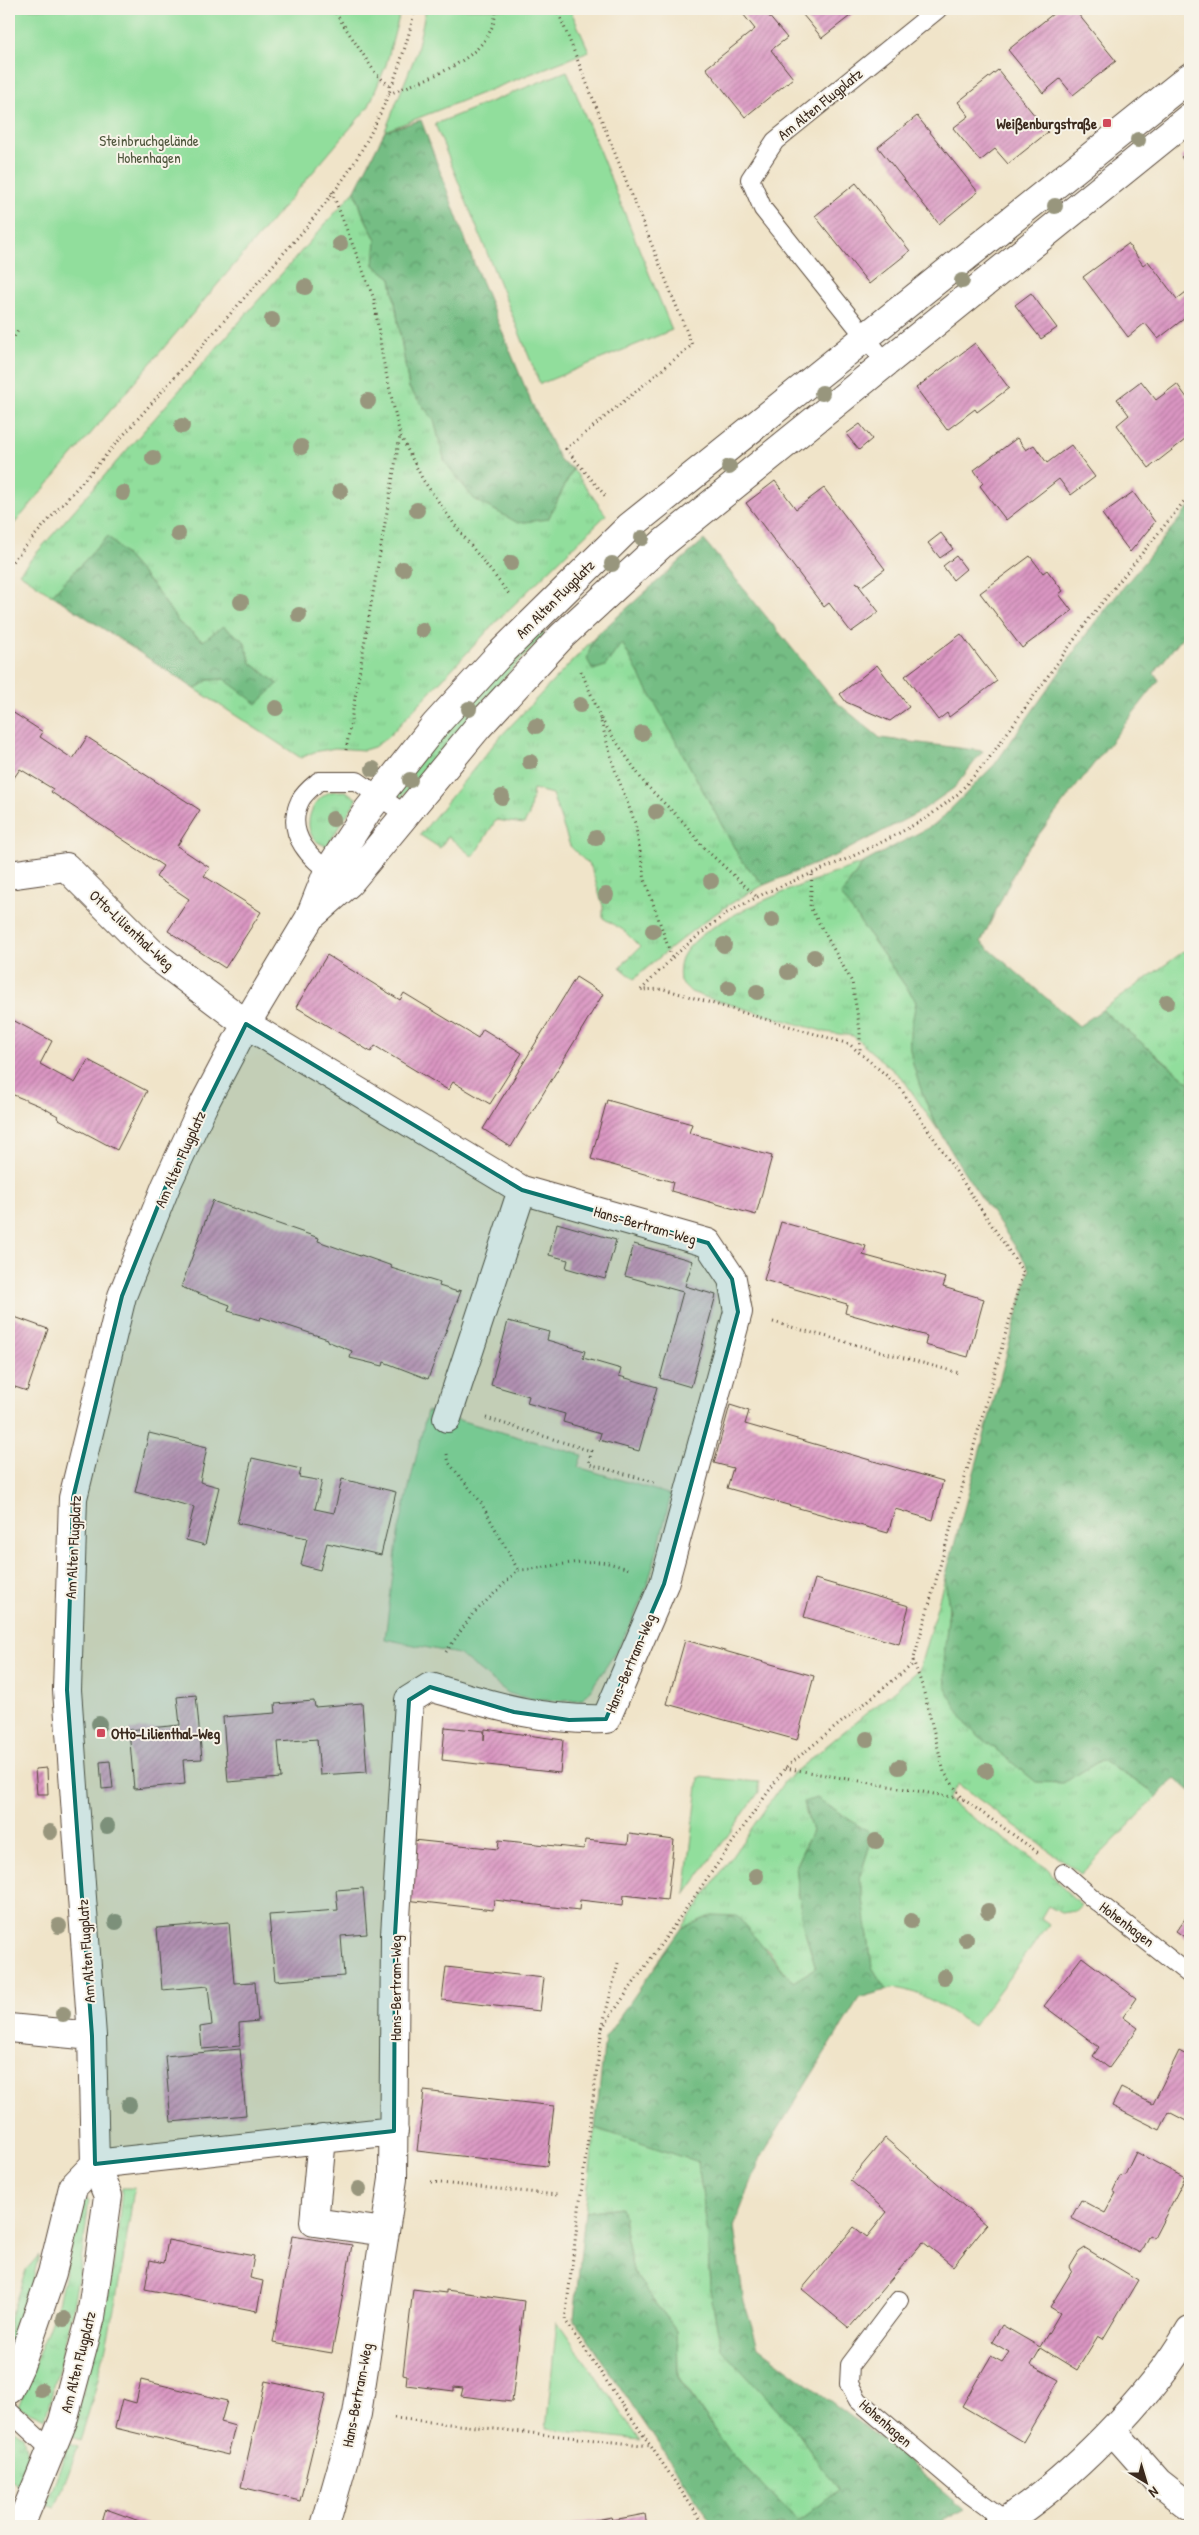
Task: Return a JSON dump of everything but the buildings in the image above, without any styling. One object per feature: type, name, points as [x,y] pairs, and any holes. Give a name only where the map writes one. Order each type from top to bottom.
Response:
[{"type":"street","name":"Am Alten Flugplatz","points":[[20,2526],[63,2421],[91,2317],[108,2196],[95,2164],[92,2036],[67,1690],[73,1498],[122,1296],[166,1186],[246,1024],[309,918],[339,877],[378,794],[435,725],[499,655],[630,527],[1190,77]]},
{"type":"street","name":"Am Alten Flugplatz","points":[[339,877],[406,815],[478,727],[562,636],[662,543],[1190,116]]},
{"type":"street","name":"Otto-Lilienthal-Weg","points":[[9,876],[66,867],[151,952],[246,1024]]},
{"type":"street","name":"Hans-Bertram-Weg","points":[[246,1024],[522,1190],[708,1243],[732,1279],[738,1312],[664,1584],[606,1719],[569,1720],[514,1712],[430,1687],[409,1700],[395,1935],[393,2179],[357,2414],[325,2526]]},
{"type":"street","points":[[449,1413],[522,1190]]},
{"type":"street","points":[[9,2028],[92,2036]]},
{"type":"street","points":[[9,2390],[20,2366],[52,2273],[73,2187],[95,2164],[394,2131]]},
{"type":"street","points":[[322,2138],[314,2222],[385,2232]]},
{"type":"street","name":"Hohenhagen","points":[[1014,2521],[1112,2430],[1150,2388],[1190,2330]]},
{"type":"street","points":[[1112,2430],[1158,2482],[1190,2507]]},
{"type":"lane","name":"Am Alten Flugplatz","points":[[886,363],[763,208],[750,179],[776,141],[938,9]]},
{"type":"lane","points":[[339,877],[316,863],[301,844],[295,820],[300,800],[319,781],[336,779],[357,781],[406,815]]},
{"type":"lane","name":"Hohenhagen","points":[[1064,1873],[1091,1897],[1190,1975]]},
{"type":"lane","name":"Hohenhagen","points":[[900,2300],[850,2365],[849,2384],[858,2400],[964,2490],[1014,2521]]},
{"type":"lane","points":[[9,2411],[51,2450]]},
{"type":"path","points":[[333,9],[376,74],[392,86]]},
{"type":"path","points":[[9,565],[299,237],[332,192],[361,152],[389,94],[409,35],[415,9]]},
{"type":"path","points":[[389,94],[469,57],[489,37],[495,22],[496,9]]},
{"type":"path","points":[[557,9],[692,345],[566,449],[630,527]]},
{"type":"path","points":[[1187,9],[1190,15]]},
{"type":"path","points":[[332,192],[374,300],[383,360],[400,435],[423,480],[499,585],[515,600]]},
{"type":"path","points":[[9,345],[19,329]]},
{"type":"path","points":[[346,750],[400,435]]},
{"type":"path","points":[[602,2028],[785,1768],[912,1664],[1023,1272],[899,1086],[849,1044],[664,989],[641,990],[672,958],[725,914],[757,897],[849,858],[914,825],[928,817],[958,794],[987,761],[1089,619],[1190,494]]},
{"type":"path","points":[[579,667],[599,716],[615,770],[635,823],[645,880],[672,958]]},
{"type":"path","points":[[599,716],[645,784],[684,823],[702,846],[757,897]]},
{"type":"path","points":[[812,874],[810,908],[852,982],[860,1030],[860,1053]]},
{"type":"path","points":[[738,1312],[959,1373]]},
{"type":"path","points":[[518,1570],[480,1501],[448,1462],[445,1444],[449,1413],[591,1451],[589,1464],[690,1493]]},
{"type":"path","points":[[430,1687],[447,1651],[472,1615],[518,1570],[538,1569],[565,1563],[602,1562],[637,1571],[664,1584]]},
{"type":"path","points":[[913,1660],[922,1685],[944,1772],[963,1799],[1064,1873]]},
{"type":"path","points":[[785,1768],[963,1799]]},
{"type":"path","points":[[618,1963],[602,2028],[566,2320],[705,2526]]},
{"type":"path","points":[[393,2179],[556,2195]]},
{"type":"path","points":[[357,2414],[651,2446]]},
{"type":"highlighted area","points":[[246,1024],[522,1190],[708,1243],[732,1279],[738,1312],[664,1584],[606,1719],[569,1720],[514,1712],[430,1687],[409,1700],[395,1935],[394,2131],[95,2164],[92,2036],[67,1690],[73,1498],[122,1296],[166,1186]]},
{"type":"green space","name":"Steinbruchgelände Hohenhagen","points":[[9,9],[401,9],[386,65],[369,106],[9,530]]},
{"type":"green space","points":[[426,9],[570,9],[589,51],[385,131],[416,54]]},
{"type":"green space","points":[[567,71],[672,330],[540,384],[435,124]]},
{"type":"green space","points":[[421,120],[475,266],[532,404],[561,462],[573,469],[548,519],[518,523],[474,499],[445,462],[434,420],[409,388],[391,278],[374,265],[376,240],[362,212],[355,190],[385,131]]},
{"type":"green space","points":[[355,190],[362,212],[376,240],[374,265],[391,278],[409,388],[434,420],[445,462],[548,519],[573,469],[606,515],[494,624],[388,737],[374,747],[364,750],[335,748],[314,752],[301,758],[195,689],[208,680],[224,679],[257,703],[278,684],[251,663],[244,641],[203,641],[179,623],[155,588],[108,536],[52,595],[19,573]]},
{"type":"green space","points":[[1190,506],[1190,627],[1154,673],[1159,680],[1022,856],[981,942],[1079,1026],[1102,1010],[1190,1083],[1190,1791],[1175,1778],[1157,1797],[1149,1789],[1101,1760],[1063,1783],[1036,1782],[968,1727],[946,1689],[944,1656],[949,1608],[945,1578],[1030,1269],[959,1164],[929,1109],[918,1080],[910,1050],[910,1032],[916,1001],[841,895],[863,863],[937,823],[995,764],[1095,622]]},
{"type":"green space","points":[[108,536],[155,588],[179,623],[203,641],[223,626],[244,641],[251,663],[278,684],[257,704],[224,679],[208,680],[195,689],[52,595]]},
{"type":"green space","points":[[704,540],[834,700],[880,738],[983,751],[954,788],[921,811],[839,854],[764,885],[741,860],[622,643],[605,666],[593,670],[587,659],[592,642],[599,633]]},
{"type":"green space","points":[[537,627],[545,634],[487,696],[401,798],[393,791]]},
{"type":"green space","points":[[599,633],[592,642],[593,670],[605,666],[622,642],[741,860],[764,885],[712,916],[634,979],[620,967],[640,947],[623,930],[603,918],[603,906],[591,867],[570,846],[552,794],[533,789],[529,815],[524,824],[496,820],[473,857],[448,836],[440,848],[420,835],[499,738]]},
{"type":"green space","points":[[346,791],[357,799],[327,846],[318,842],[312,836],[309,829],[311,812],[315,804],[330,792]]},
{"type":"green space","points":[[863,863],[841,895],[916,1001],[910,1048],[923,1095],[938,1130],[903,1079],[853,1036],[825,1032],[705,997],[691,992],[680,981],[682,958],[693,943],[712,928],[764,901]]},
{"type":"green space","points":[[1190,947],[1190,1083],[1102,1010]]},
{"type":"green space","points":[[427,1411],[582,1455],[578,1467],[671,1495],[654,1563],[635,1615],[620,1645],[583,1699],[556,1701],[508,1693],[458,1654],[385,1639],[398,1534]]},
{"type":"green space","points":[[945,1578],[949,1608],[944,1656],[1063,1783],[1101,1760],[1149,1789],[1157,1797],[1081,1874],[958,1784],[947,1800],[1048,1869],[1063,1888],[1081,1905],[1075,1911],[1061,1913],[1048,1906],[1041,1918],[1049,1924],[973,2026],[918,1994],[896,1988],[886,1990],[872,1967],[860,1876],[873,1835],[803,1803],[812,1831],[796,1865],[802,1923],[816,1968],[793,1982],[767,1949],[713,1915],[682,1928],[786,1779],[919,1670]]},
{"type":"green space","points":[[699,1777],[759,1782],[759,1792],[685,1895]]},
{"type":"green space","points":[[817,1798],[873,1835],[860,1876],[872,1967],[886,1990],[859,1998],[761,2157],[734,2226],[743,2298],[758,2347],[885,2442],[964,2509],[932,2526],[714,2526],[574,2319],[585,2212],[621,2207],[633,2272],[677,2331],[678,2377],[730,2452],[798,2522],[838,2491],[799,2434],[721,2348],[710,2290],[707,2228],[698,2162],[595,2128],[605,2038],[682,1928],[713,1915],[737,1916],[793,1982],[816,1968],[802,1923],[796,1865],[812,1831],[803,1802]]},
{"type":"green space","points":[[595,2128],[698,2161],[707,2228],[710,2290],[799,2434],[839,2491],[798,2522],[730,2452],[678,2376],[677,2331],[633,2272],[621,2207],[585,2212]]},
{"type":"green space","points":[[122,2188],[134,2188],[124,2252],[106,2347],[80,2440],[71,2437],[108,2295],[117,2241]]},
{"type":"green space","points":[[82,2199],[89,2200],[77,2283],[60,2365],[45,2419],[18,2407],[58,2303]]},
{"type":"green space","points":[[39,2255],[29,2295],[9,2352],[9,2321],[26,2270]]},
{"type":"green space","points":[[557,2321],[640,2440],[546,2429]]},
{"type":"green space","points":[[12,2429],[23,2436],[29,2463],[20,2487],[9,2479],[9,2431]]},
{"type":"green space","points":[[69,2444],[78,2447],[55,2508],[46,2505]]},
{"type":"place","name":"Weißenburgstraße","points":[[1107,123]]},
{"type":"place","name":"Otto-Lilienthal-Weg","points":[[101,1733]]}]
